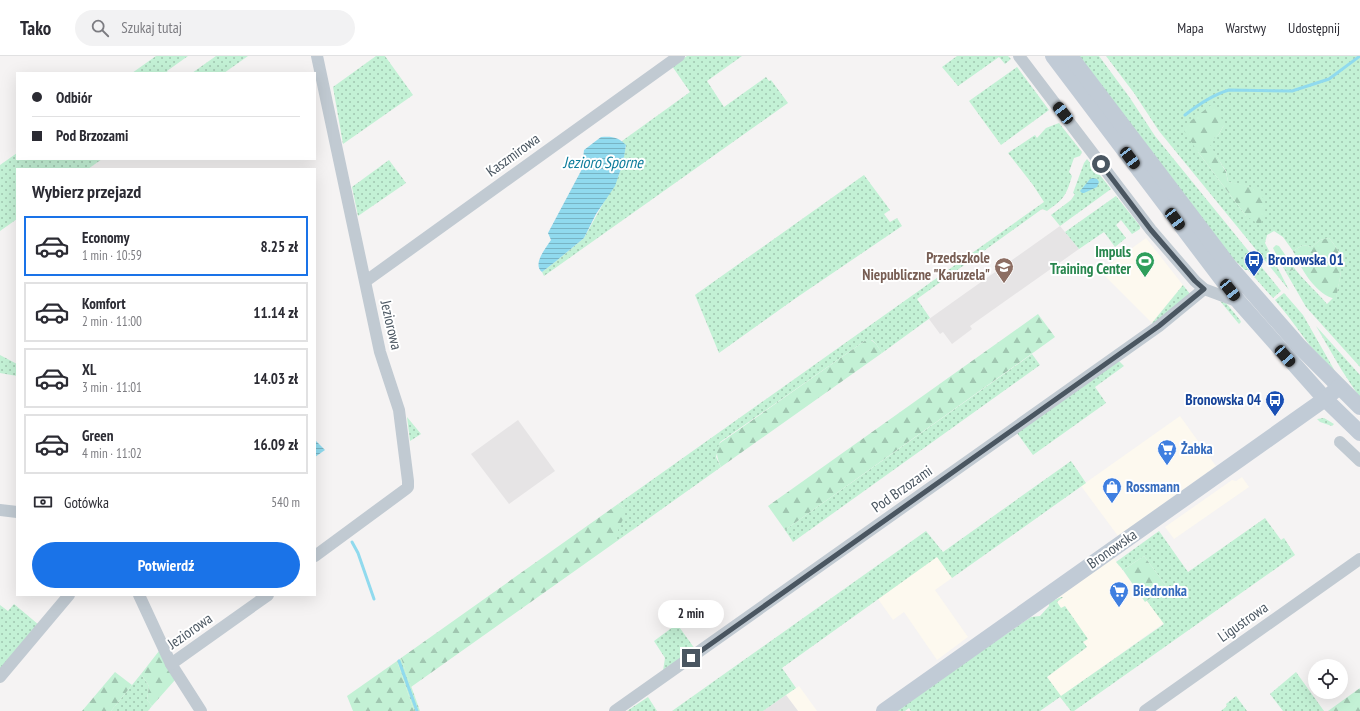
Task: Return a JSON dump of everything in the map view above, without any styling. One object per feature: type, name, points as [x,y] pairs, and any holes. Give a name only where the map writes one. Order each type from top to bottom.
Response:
[{"type":"main road","points":[[1053,56],[1239,302],[1295,367],[1360,433]]},
{"type":"main road","points":[[1070,56],[1230,267],[1279,325],[1360,407]]},
{"type":"main road","name":"Bronowska","points":[[884,711],[1326,399],[1339,387]]},
{"type":"street","name":"Jeziorowa","points":[[316,555],[408,486],[399,410],[380,352],[366,280],[347,200],[317,56]]},
{"type":"street","name":"Kaszmirowa","points":[[366,280],[679,56]]},
{"type":"street","points":[[1019,56],[1151,230],[1195,281],[1204,289],[1239,302]]},
{"type":"street","name":"Pod Brzozami","points":[[615,711],[1159,326],[1204,289]]},
{"type":"street","points":[[1340,442],[1360,461]]},
{"type":"street","points":[[0,510],[16,512]]},
{"type":"street","name":"Ligustrowa","points":[[1145,711],[1360,558]]},
{"type":"street","points":[[0,677],[68,596]]},
{"type":"street","points":[[139,596],[171,664],[201,711]]},
{"type":"street","name":"Jeziorowa","points":[[171,664],[267,596]]},
{"type":"shaded area","name":"Przedszkole Niepubliczne \"Karuzela\"","points":[[1060,226],[1079,249],[970,326],[972,329],[952,344],[943,332],[940,334],[929,319]]},
{"type":"shaded area","points":[[1146,238],[1183,285],[1152,323],[1100,271]]},
{"type":"shaded area","points":[[1180,416],[1216,466],[1118,536],[1081,486]]},
{"type":"shaded area","points":[[518,420],[555,471],[509,504],[471,454]]},
{"type":"shaded area","points":[[1242,477],[1249,487],[1174,539],[1165,527],[1232,480],[1236,481]]},
{"type":"shaded area","points":[[937,556],[952,578],[935,590],[968,637],[937,660],[904,612],[893,620],[878,599]]},
{"type":"shaded area","points":[[1113,557],[1145,601],[1147,601],[1164,623],[1060,697],[1047,677],[1087,647],[1053,599]]},
{"type":"shaded area","points":[[799,686],[817,711],[798,711],[786,695]]},
{"type":"shaded area","points":[[786,695],[798,711],[763,711]]},
{"type":"green space","points":[[156,56],[188,56],[168,72],[133,72]]},
{"type":"green space","points":[[216,56],[248,56],[225,72],[193,72]]},
{"type":"green space","points":[[376,56],[385,56],[413,95],[343,144],[333,87]]},
{"type":"green space","points":[[687,56],[742,56],[707,81],[724,107],[766,77],[769,81],[771,80],[788,103],[544,276],[542,272],[584,238],[619,175],[626,146],[622,141],[690,92],[672,66]]},
{"type":"green space","points":[[957,56],[1008,56],[1011,59],[1005,64],[999,57],[958,86],[942,67]]},
{"type":"green space","points":[[1078,56],[1099,56],[1130,98],[1155,136],[1281,291],[1273,298],[1248,270],[1245,270],[1229,255]]},
{"type":"green space","points":[[1106,56],[1360,56],[1360,367],[1306,307],[1280,262],[1288,272],[1295,269],[1327,304],[1333,298],[1336,298],[1341,274],[1341,260],[1339,253],[1329,238],[1320,240],[1312,247],[1303,245],[1293,251],[1283,237],[1274,231],[1267,235],[1265,243],[1289,290],[1159,131],[1134,93]],"holes":[[[1224,125],[1219,134],[1208,143],[1226,171],[1228,182],[1250,187],[1246,216],[1198,152]]]},
{"type":"green space","points":[[1017,67],[1049,110],[1001,145],[969,101]]},
{"type":"green space","points":[[1215,102],[1224,125],[1219,134],[1209,143],[1226,172],[1228,182],[1251,187],[1260,193],[1265,204],[1265,212],[1260,225],[1246,216],[1184,131],[1184,126]]},
{"type":"green space","points":[[1059,123],[1082,152],[1080,156],[1074,158],[1069,172],[1072,176],[1070,183],[1061,200],[1047,211],[1042,209],[917,299],[930,318],[882,353],[872,340],[866,340],[720,442],[716,457],[721,467],[617,541],[616,535],[623,508],[618,504],[1044,202],[1033,185],[1008,153],[1035,135],[1037,138],[1046,128]]},
{"type":"green space","points":[[16,154],[16,160],[101,160],[89,168],[16,168],[16,220],[0,231],[0,165]]},
{"type":"green space","points":[[1087,159],[1111,189],[1060,226],[1051,215],[1071,200],[1075,194],[1073,193],[1084,163]]},
{"type":"green space","points":[[389,160],[406,183],[358,216],[352,187]]},
{"type":"green space","points":[[864,175],[890,210],[884,214],[890,222],[897,218],[902,226],[796,298],[719,353],[695,295]]},
{"type":"green space","points":[[1116,196],[1140,226],[1140,229],[1132,234],[1121,220],[1116,225],[1126,238],[1115,247],[1104,232],[1079,249],[1065,232]]},
{"type":"green space","points":[[1329,238],[1339,253],[1341,260],[1341,274],[1336,299],[1328,296],[1315,287],[1300,265],[1293,251],[1303,245],[1312,247],[1320,240]]},
{"type":"green space","points":[[1276,245],[1279,246],[1295,269],[1288,272],[1280,262],[1273,248]]},
{"type":"green space","points":[[1183,285],[1190,294],[1154,325],[1152,323]]},
{"type":"green space","points":[[1284,293],[1303,315],[1336,373],[1311,347],[1275,300]]},
{"type":"green space","points":[[1220,301],[1226,303],[1240,320],[1241,322],[1239,324]]},
{"type":"green space","points":[[1038,314],[1055,337],[785,530],[768,506]]},
{"type":"green space","points":[[1316,326],[1360,375],[1360,398],[1341,369]]},
{"type":"green space","points":[[866,340],[871,340],[876,344],[882,353],[721,467],[717,455],[717,449],[720,443]]},
{"type":"green space","points":[[1032,354],[1040,365],[793,542],[785,530]]},
{"type":"green space","points":[[0,355],[16,363],[16,376],[0,373]]},
{"type":"green space","points":[[1119,361],[1124,366],[1095,387],[1106,403],[1033,455],[1017,433]]},
{"type":"green space","points":[[407,417],[421,434],[410,441]]},
{"type":"green space","points":[[1324,418],[1334,424],[1332,426],[1320,422],[1317,419]]},
{"type":"green space","points":[[1071,461],[1086,483],[952,578],[937,557],[782,668],[796,688],[763,711],[672,711],[926,531],[943,552]]},
{"type":"green space","points":[[618,504],[623,508],[625,515],[618,531],[617,541],[411,687],[401,658]]},
{"type":"green space","points":[[1265,518],[1281,540],[1284,538],[1295,555],[1074,711],[1071,711],[1060,697],[1040,711],[911,711],[909,708],[905,711],[894,711],[1031,617],[1040,616],[1049,606],[1049,601],[1054,598],[1055,600],[1063,597],[1057,602],[1061,608],[1065,606],[1088,639],[1083,642],[1087,647],[1047,677],[1061,696],[1164,624],[1147,601],[1167,587],[1144,556],[1123,570],[1116,562],[1159,531],[1188,572]]},
{"type":"green space","points":[[1144,556],[1167,587],[1145,602],[1123,570]]},
{"type":"green space","points":[[14,604],[39,625],[0,672],[0,605],[8,611]]},
{"type":"green space","points":[[677,624],[695,649],[663,671],[665,658],[654,641]]},
{"type":"green space","points":[[159,651],[175,680],[152,706],[147,700],[149,686],[141,674]]},
{"type":"green space","points":[[401,658],[420,711],[414,711],[397,661]]},
{"type":"green space","points":[[397,661],[414,711],[353,711],[347,696]]},
{"type":"green space","points":[[115,672],[132,685],[111,711],[82,711]]},
{"type":"green space","points":[[1296,672],[1308,689],[1308,699],[1315,699],[1324,711],[1283,711],[1270,694]]},
{"type":"green space","points":[[141,674],[149,686],[147,700],[152,706],[148,711],[111,711]]},
{"type":"green space","points":[[1360,688],[1360,711],[1328,711],[1345,699],[1348,699],[1348,697]]},
{"type":"green space","points":[[1236,696],[1247,711],[1221,711],[1227,706],[1226,704]]},
{"type":"green space","points":[[648,697],[657,711],[627,711]]},
{"type":"water","name":"Jezioro Sporne","points":[[601,137],[615,138],[626,145],[623,163],[615,186],[596,214],[584,238],[542,272],[538,265],[543,252],[551,240],[548,233],[582,169],[584,150]]},
{"type":"water","points":[[1090,179],[1097,179],[1099,182],[1097,187],[1082,193],[1080,191]]},
{"type":"water","points":[[316,441],[325,450],[316,456]]},
{"type":"waterway","points":[[1185,115],[1206,100],[1229,90],[1292,91],[1329,79],[1360,56]]},
{"type":"waterway","points":[[352,542],[358,553],[374,599]]},
{"type":"waterway","points":[[399,661],[417,711]]},
{"type":"place","name":"Bronowska 01","points":[[1254,277]]},
{"type":"place","name":"Impuls Training Center","points":[[1145,278]]},
{"type":"place","name":"Przedszkole Niepubliczne \"Karuzela\"","points":[[1004,284]]},
{"type":"place","name":"Bronowska 04","points":[[1275,417]]},
{"type":"place","name":"Żabka","points":[[1167,466]]},
{"type":"place","name":"Rossmann","points":[[1112,504]]},
{"type":"place","name":"Biedronka","points":[[1119,608]]},
{"type":"route","points":[[691,658],[1159,326],[1204,289],[1195,281],[1151,230],[1101,164]]}]
